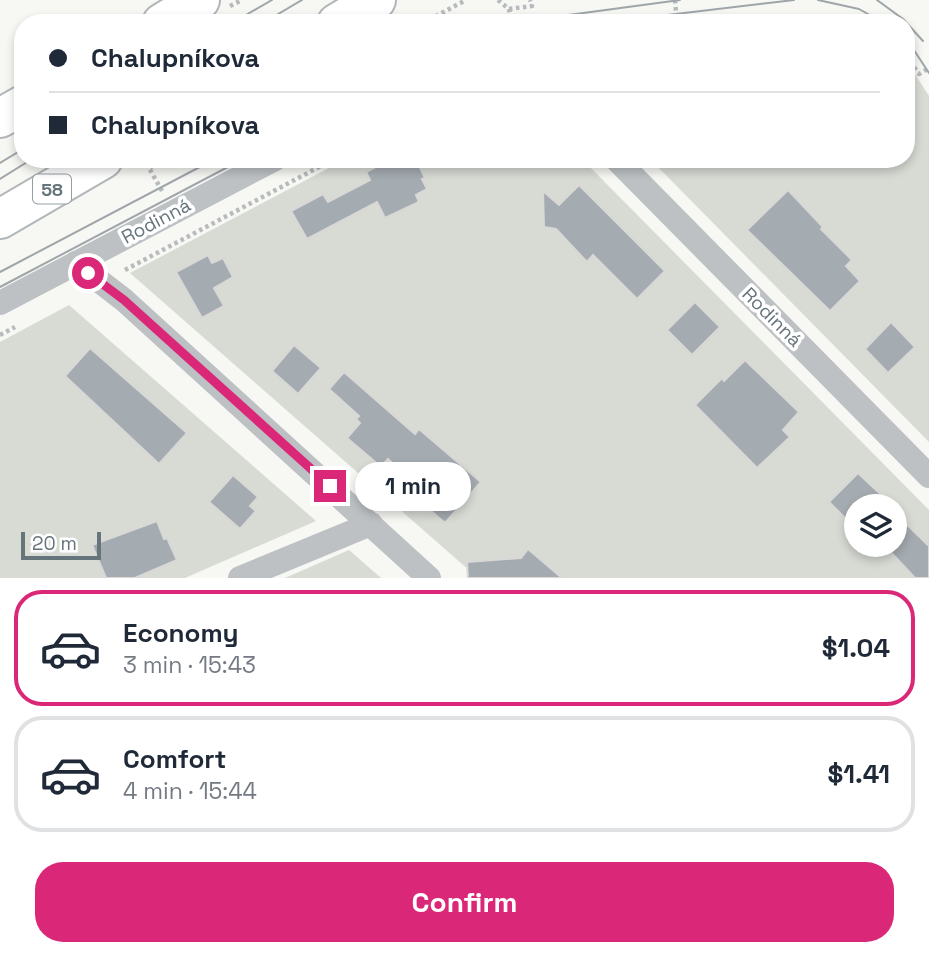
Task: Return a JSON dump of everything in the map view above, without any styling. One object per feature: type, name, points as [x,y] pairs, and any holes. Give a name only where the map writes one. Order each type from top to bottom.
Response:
[{"type":"main road","points":[[177,14],[201,0]]},
{"type":"main road","points":[[352,14],[376,0]]},
{"type":"main road","name":"58","points":[[0,219],[88,168]]},
{"type":"street","name":"Rodinná","points":[[0,303],[258,168]]},
{"type":"street","name":"Rodinná","points":[[624,168],[929,476]]},
{"type":"street","points":[[76,263],[124,300],[429,578]]},
{"type":"street","points":[[240,578],[371,524]]},
{"type":"path","points":[[440,14],[466,0]]},
{"type":"path","points":[[498,0],[509,9],[510,14]]},
{"type":"path","points":[[509,9],[532,6],[530,0]]},
{"type":"path","points":[[915,68],[919,74],[929,68]]},
{"type":"path","points":[[100,282],[317,168]]},
{"type":"path","points":[[0,335],[23,323]]},
{"type":"shaded area","points":[[915,74],[929,96],[929,442],[659,168],[915,168]]},
{"type":"shaded area","points":[[329,168],[591,168],[929,510],[929,578],[478,578],[130,273]]},
{"type":"shaded area","points":[[69,305],[316,521],[185,578],[0,578],[0,342]]},
{"type":"shaded area","points":[[349,550],[381,578],[285,578]]},
{"type":"building","points":[[374,168],[420,168],[427,189],[416,195],[419,202],[385,218],[377,202],[307,239],[291,211],[323,194],[328,202],[370,180],[366,172]]},
{"type":"building","points":[[579,185],[665,271],[637,299],[593,255],[587,262],[556,229],[544,227],[543,191],[559,205]]},
{"type":"building","points":[[788,190],[852,260],[846,266],[860,281],[830,311],[747,230]]},
{"type":"building","points":[[208,255],[212,263],[223,258],[233,277],[214,288],[224,306],[202,318],[176,272]]},
{"type":"building","points":[[695,302],[720,327],[692,355],[667,330]]},
{"type":"building","points":[[891,322],[915,347],[888,373],[865,349]]},
{"type":"building","points":[[294,345],[321,368],[298,394],[272,371]]},
{"type":"building","points":[[90,348],[187,433],[159,464],[65,376]]},
{"type":"building","points":[[745,360],[799,412],[783,430],[790,437],[757,468],[695,405]]},
{"type":"building","points":[[344,372],[415,434],[419,429],[481,482],[445,523],[416,498],[422,491],[388,459],[381,467],[347,438],[360,423],[356,419],[359,416],[329,389]]},
{"type":"building","points":[[858,473],[880,494],[844,494],[844,517],[829,502]]},
{"type":"building","points":[[233,475],[258,497],[250,506],[256,511],[240,529],[209,502]]},
{"type":"building","points":[[157,521],[177,560],[135,578],[106,578],[92,545]]},
{"type":"building","points":[[907,525],[929,546],[929,578],[915,578],[895,557],[907,557]]},
{"type":"building","points":[[528,549],[562,578],[468,578],[467,562],[521,558]]},
{"type":"tram line","points":[[248,14],[272,0]]},
{"type":"tram line","points":[[278,14],[302,0]]},
{"type":"tram line","points":[[576,14],[680,0]]},
{"type":"tram line","points":[[676,14],[794,0]]},
{"type":"tram line","points":[[818,0],[859,9],[868,14]]},
{"type":"tram line","points":[[877,0],[896,14]]},
{"type":"tram line","points":[[915,32],[923,41]]},
{"type":"tram line","points":[[915,52],[929,73]]},
{"type":"tram line","points":[[0,163],[14,154]]},
{"type":"tram line","points":[[0,179],[18,168]]},
{"type":"tram line","points":[[0,272],[198,168]]},
{"type":"tram line","points":[[0,287],[226,168]]},
{"type":"route","points":[[88,273],[124,300],[330,486]]}]
